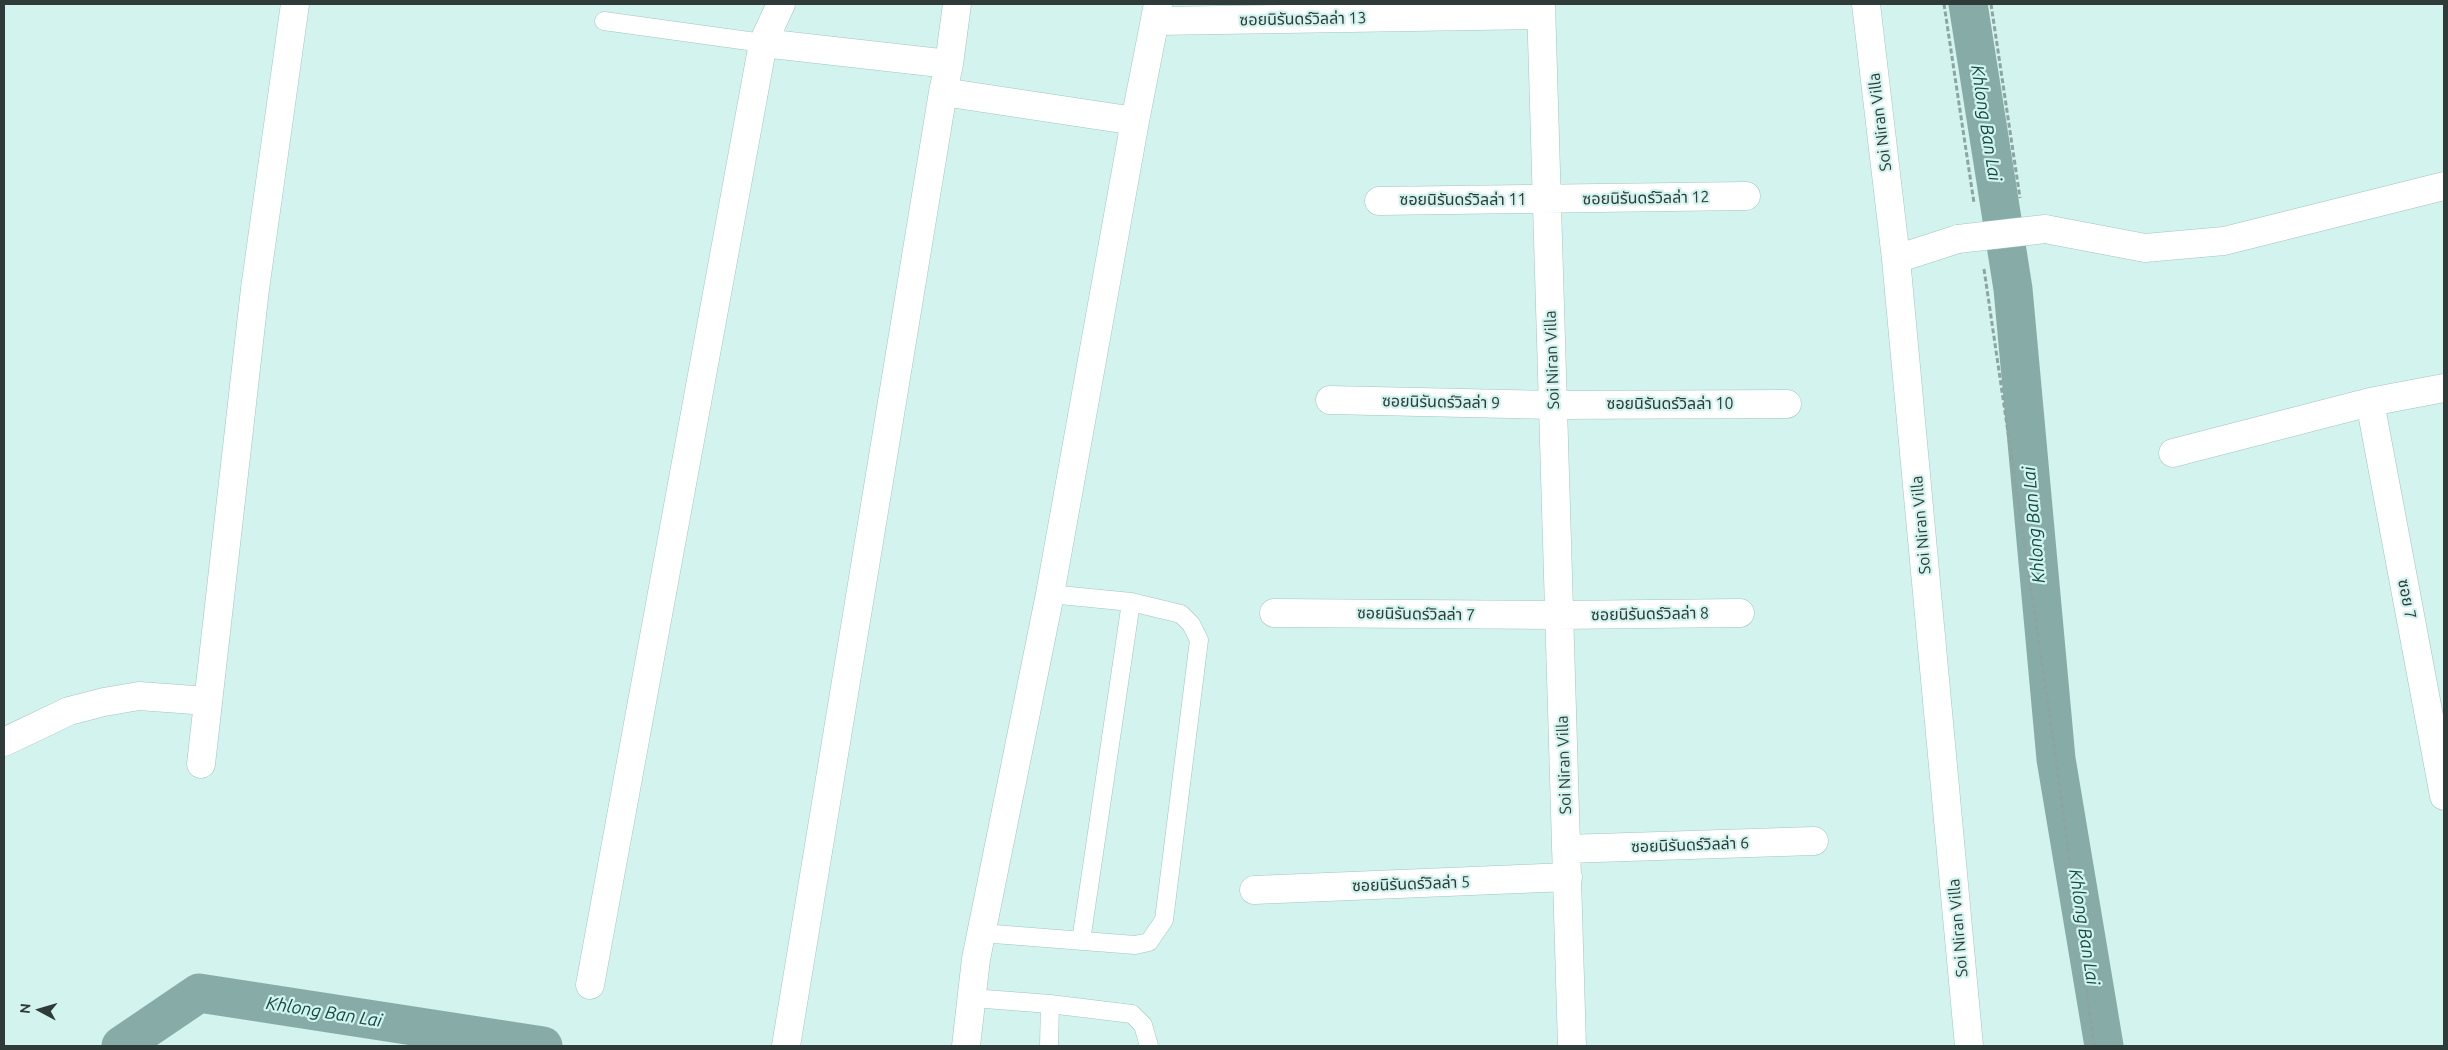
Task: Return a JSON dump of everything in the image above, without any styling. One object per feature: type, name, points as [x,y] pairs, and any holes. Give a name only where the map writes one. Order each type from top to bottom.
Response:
[{"type":"street","points":[[201,764],[255,289],[283,79],[296,4]]},
{"type":"street","points":[[590,985],[763,43],[781,4]]},
{"type":"street","points":[[786,1046],[949,64],[957,4]]},
{"type":"street","name":"Soi Niran Villa","points":[[1866,4],[1896,259],[1969,1046]]},
{"type":"street","name":"Soi Niran Villa","points":[[1541,9],[1572,1046]]},
{"type":"street","name":"ซอยนิรันดร์วิลล่า 13","points":[[1157,13],[1541,9]]},
{"type":"street","points":[[966,1046],[982,933],[1050,594],[1135,121],[1157,13]]},
{"type":"street","points":[[763,43],[949,64]]},
{"type":"street","points":[[943,92],[1135,121]]},
{"type":"street","points":[[1896,259],[1958,239],[2045,229],[2145,248],[2224,241],[2444,186]]},
{"type":"street","name":"ซอยนิรันดร์วิลล่า 12","points":[[1547,200],[1746,196]]},
{"type":"street","name":"ซอยนิรันดร์วิลล่า 11","points":[[1379,201],[1547,200]]},
{"type":"street","points":[[2173,453],[2370,402],[2444,388]]},
{"type":"street","name":"ซอยนิรันดร์วิลล่า 9","points":[[1330,400],[1553,405]]},
{"type":"street","name":"ซอย 7","points":[[2370,402],[2444,796]]},
{"type":"street","name":"ซอยนิรันดร์วิลล่า 10","points":[[1553,405],[1787,404]]},
{"type":"street","name":"ซอยนิรันดร์วิลล่า 7","points":[[1274,613],[1559,615]]},
{"type":"street","name":"ซอยนิรันดร์วิลล่า 8","points":[[1559,615],[1740,613]]},
{"type":"street","points":[[4,742],[69,711],[104,702],[139,696],[208,701]]},
{"type":"street","name":"ซอยนิรันดร์วิลล่า 6","points":[[1566,850],[1814,842]]},
{"type":"street","name":"ซอยนิรันดร์วิลล่า 5","points":[[1254,890],[1568,877]]},
{"type":"lane","points":[[604,21],[763,43]]},
{"type":"lane","points":[[982,933],[1136,945],[1148,942],[1164,920],[1199,640],[1190,624],[1181,614],[1131,602],[1050,594]]},
{"type":"lane","points":[[1081,941],[1131,602]]},
{"type":"lane","points":[[972,998],[1050,1004],[1132,1014],[1143,1025],[1149,1046]]},
{"type":"lane","points":[[1049,1046],[1050,1004]]},
{"type":"path","points":[[1944,4],[1974,207]]},
{"type":"path","points":[[1991,4],[2020,201]]},
{"type":"path","points":[[1983,266],[2056,759],[2094,1046]]},
{"type":"waterway","name":"Khlong Ban Lai","points":[[1968,4],[2013,289],[2056,759],[2104,1046]]},
{"type":"waterway","name":"Khlong Ban Lai","points":[[121,1046],[199,993],[543,1046]]}]
